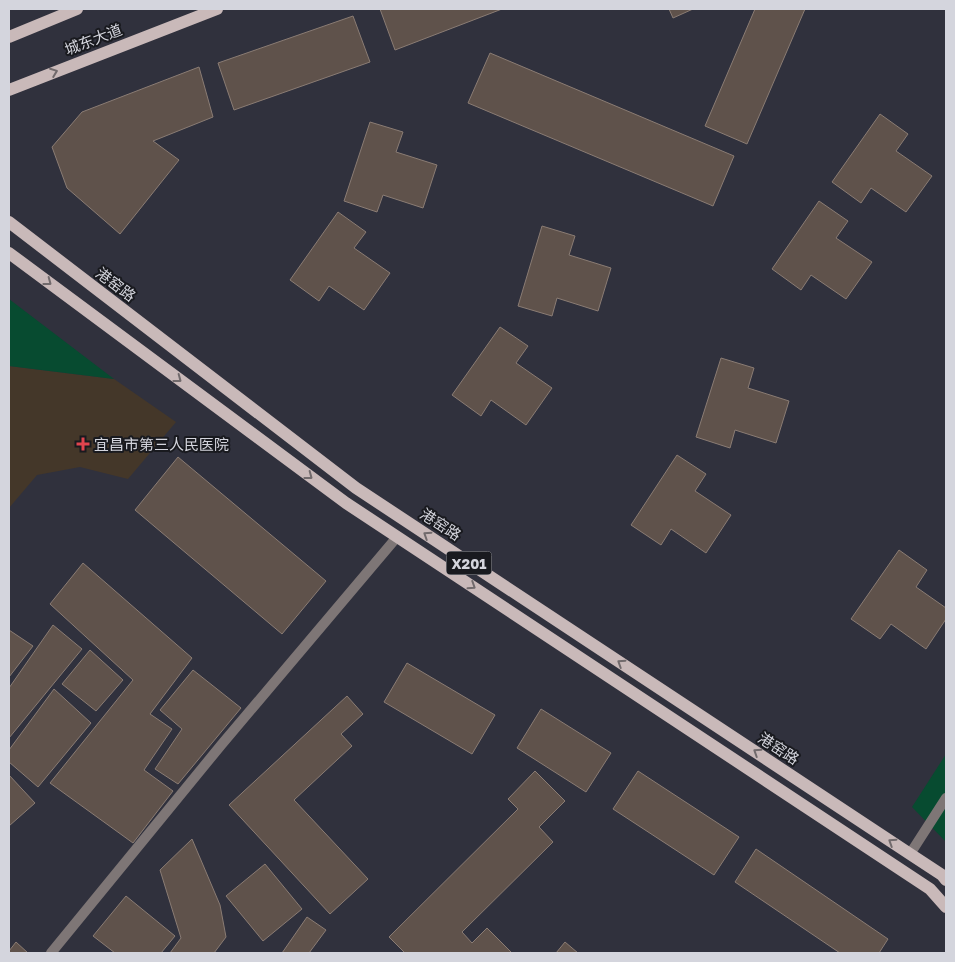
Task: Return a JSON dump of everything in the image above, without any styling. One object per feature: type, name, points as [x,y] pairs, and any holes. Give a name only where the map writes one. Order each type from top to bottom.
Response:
[{"type":"main road","points":[[9,37],[77,9]]},
{"type":"main road","name":"城东大道","points":[[9,90],[217,9]]},
{"type":"main road","name":"港窑路","points":[[9,222],[356,488],[942,875],[946,880]]},
{"type":"main road","name":"X201","points":[[9,253],[346,503],[930,889],[946,907]]},
{"type":"street","points":[[51,953],[222,744],[397,537]]},
{"type":"street","points":[[910,854],[946,798]]},
{"type":"shaded area","name":"宜昌市第三人民医院","points":[[9,366],[114,379],[176,422],[128,479],[80,467],[37,475],[9,508]]},
{"type":"green space","points":[[9,299],[114,379],[9,366]]},
{"type":"green space","points":[[946,754],[946,842],[912,807]]},
{"type":"building","points":[[380,9],[502,9],[395,50]]},
{"type":"building","points":[[669,9],[693,9],[673,18]]},
{"type":"building","points":[[755,9],[805,9],[747,144],[705,126]]},
{"type":"building","points":[[353,16],[370,62],[234,110],[218,63]]},
{"type":"building","points":[[490,53],[734,156],[713,206],[468,103]]},
{"type":"building","points":[[199,67],[213,117],[153,141],[179,160],[120,234],[67,188],[52,147],[82,112]]},
{"type":"building","points":[[880,114],[908,134],[896,151],[932,176],[906,212],[871,188],[861,203],[832,182]]},
{"type":"building","points":[[370,122],[403,132],[396,152],[437,165],[423,208],[383,195],[377,212],[344,201]]},
{"type":"building","points":[[819,201],[848,221],[836,238],[872,262],[846,299],[811,275],[801,290],[772,269]]},
{"type":"building","points":[[338,212],[366,232],[354,248],[390,273],[364,310],[329,286],[319,301],[290,280]]},
{"type":"building","points":[[542,226],[575,236],[569,255],[611,268],[598,311],[557,298],[552,316],[518,306]]},
{"type":"building","points":[[500,327],[528,346],[516,363],[552,388],[526,425],[491,400],[481,416],[452,395]]},
{"type":"building","points":[[721,358],[754,368],[748,388],[789,401],[776,443],[735,430],[730,448],[696,437]]},
{"type":"building","points":[[677,455],[706,474],[695,491],[731,515],[706,553],[671,529],[661,545],[631,525]]},
{"type":"building","points":[[178,457],[326,581],[282,634],[135,510]]},
{"type":"building","points":[[899,550],[927,570],[916,587],[946,608],[946,619],[926,649],[891,624],[880,639],[851,619]]},
{"type":"building","points":[[83,563],[192,658],[150,714],[172,729],[144,770],[173,791],[133,843],[50,783],[133,680],[50,604]]},
{"type":"building","points":[[53,625],[82,649],[9,738],[9,688]]},
{"type":"building","points":[[9,630],[33,646],[9,677]]},
{"type":"building","points":[[90,650],[123,680],[96,711],[62,684]]},
{"type":"building","points":[[407,663],[495,715],[472,754],[384,702]]},
{"type":"building","points":[[193,670],[241,708],[178,784],[155,769],[182,729],[160,710]]},
{"type":"building","points":[[54,689],[91,723],[38,787],[9,762],[9,750]]},
{"type":"building","points":[[347,696],[363,714],[341,734],[352,746],[294,800],[368,879],[330,914],[229,805]]},
{"type":"building","points":[[541,709],[611,753],[586,792],[517,748]]},
{"type":"building","points":[[535,771],[565,801],[539,827],[553,842],[462,932],[472,943],[487,928],[512,953],[405,953],[389,937],[518,809],[508,799]]},
{"type":"building","points":[[638,771],[739,837],[714,875],[613,809]]},
{"type":"building","points":[[9,775],[35,803],[9,826]]},
{"type":"building","points":[[192,839],[220,905],[226,937],[214,953],[170,953],[181,938],[160,870]]},
{"type":"building","points":[[756,849],[888,939],[879,953],[840,953],[735,882]]},
{"type":"building","points":[[265,864],[302,909],[263,941],[226,896]]},
{"type":"building","points":[[126,896],[175,936],[161,953],[115,953],[93,936]]},
{"type":"building","points":[[307,917],[326,930],[309,953],[282,953]]},
{"type":"building","points":[[16,942],[28,953],[9,953]]},
{"type":"building","points":[[565,942],[578,953],[556,953]]},
{"type":"place","name":"宜昌市第三人民医院","points":[[83,444]]}]
